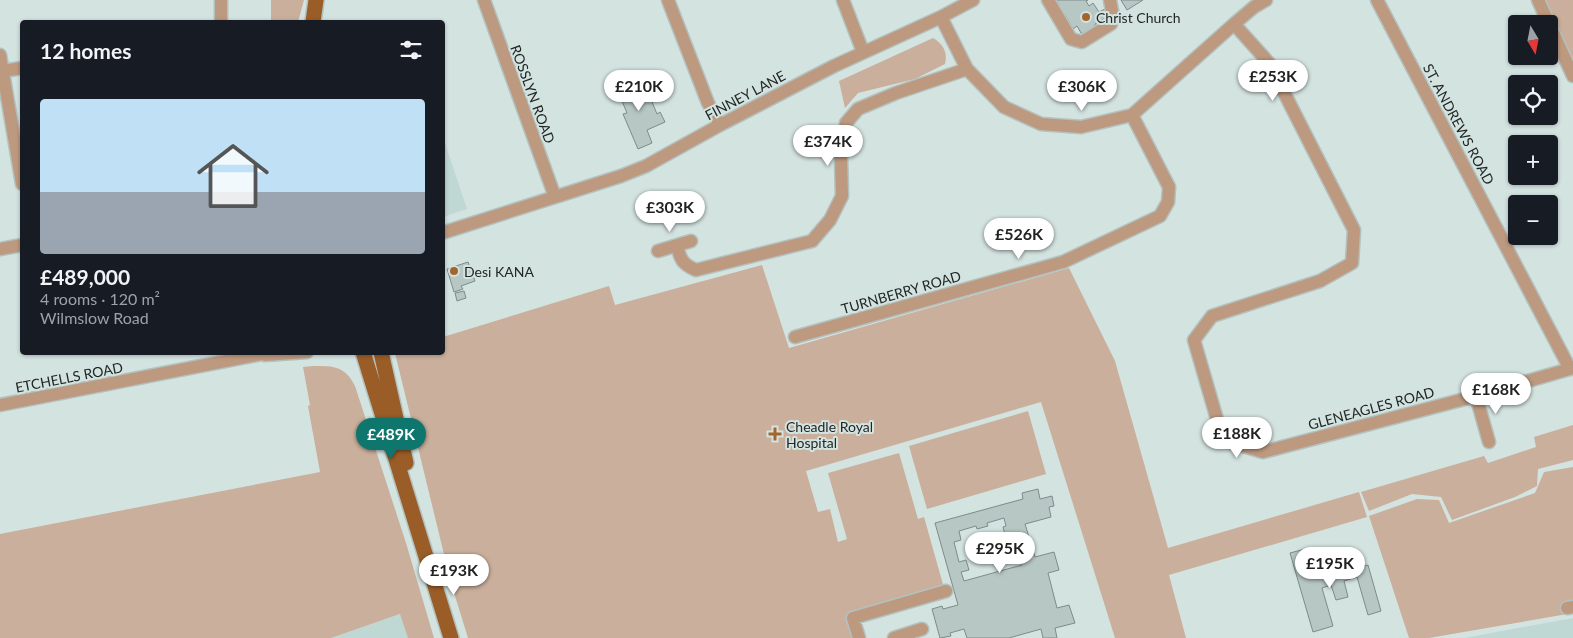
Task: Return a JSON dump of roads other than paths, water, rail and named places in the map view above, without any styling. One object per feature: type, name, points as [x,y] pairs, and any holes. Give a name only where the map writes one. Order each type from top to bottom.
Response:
[{"type":"main road","points":[[313,20],[316,0]]},
{"type":"main road","points":[[363,355],[451,638]]},
{"type":"main road","points":[[382,355],[428,562]]},
{"type":"street","points":[[221,0],[222,20]]},
{"type":"street","name":"ROSSLYN ROAD","points":[[484,0],[555,197]]},
{"type":"street","points":[[668,0],[708,103],[720,124]]},
{"type":"street","points":[[843,0],[863,52]]},
{"type":"street","name":"FINNEY LANE","points":[[445,232],[621,176],[646,166],[720,124],[863,52],[941,17],[973,0]]},
{"type":"street","points":[[1048,0],[1071,40],[1082,42],[1111,24],[1114,16],[1110,0]]},
{"type":"street","points":[[941,17],[967,69],[1004,107],[1042,124],[1081,127],[1132,115],[1234,24],[1251,3],[1266,0]]},
{"type":"street","name":"ST. ANDREWS ROAD","points":[[1377,0],[1571,368]]},
{"type":"street","points":[[1538,0],[1573,76]]},
{"type":"street","name":"GLENEAGLES ROAD","points":[[1234,24],[1269,63],[1354,230],[1352,263],[1320,281],[1212,316],[1194,340],[1223,440],[1263,452],[1476,396],[1571,368]]},
{"type":"street","points":[[0,54],[20,172]]},
{"type":"street","points":[[3,72],[20,68]]},
{"type":"street","points":[[677,246],[680,257],[687,266],[696,270],[812,241],[830,220],[842,196],[841,158],[846,124],[858,109],[896,93],[967,69]]},
{"type":"street","name":"TURNBERRY ROAD","points":[[795,337],[1063,262],[1160,216],[1168,202],[1169,187],[1132,115]]},
{"type":"street","points":[[658,251],[691,241]]},
{"type":"street","points":[[0,249],[20,245]]},
{"type":"street","name":"ETCHELLS ROAD","points":[[0,405],[261,355]]},
{"type":"street","points":[[1476,396],[1489,442]]},
{"type":"street","points":[[859,638],[853,618],[946,591]]},
{"type":"street","points":[[894,638],[922,629]]},
{"type":"place","name":"Christ Church","points":[[1086,17]]},
{"type":"place","name":"Desi KANA","points":[[454,271]]},
{"type":"place","name":"Cheadle Royal Hospital","points":[[775,434]]}]
